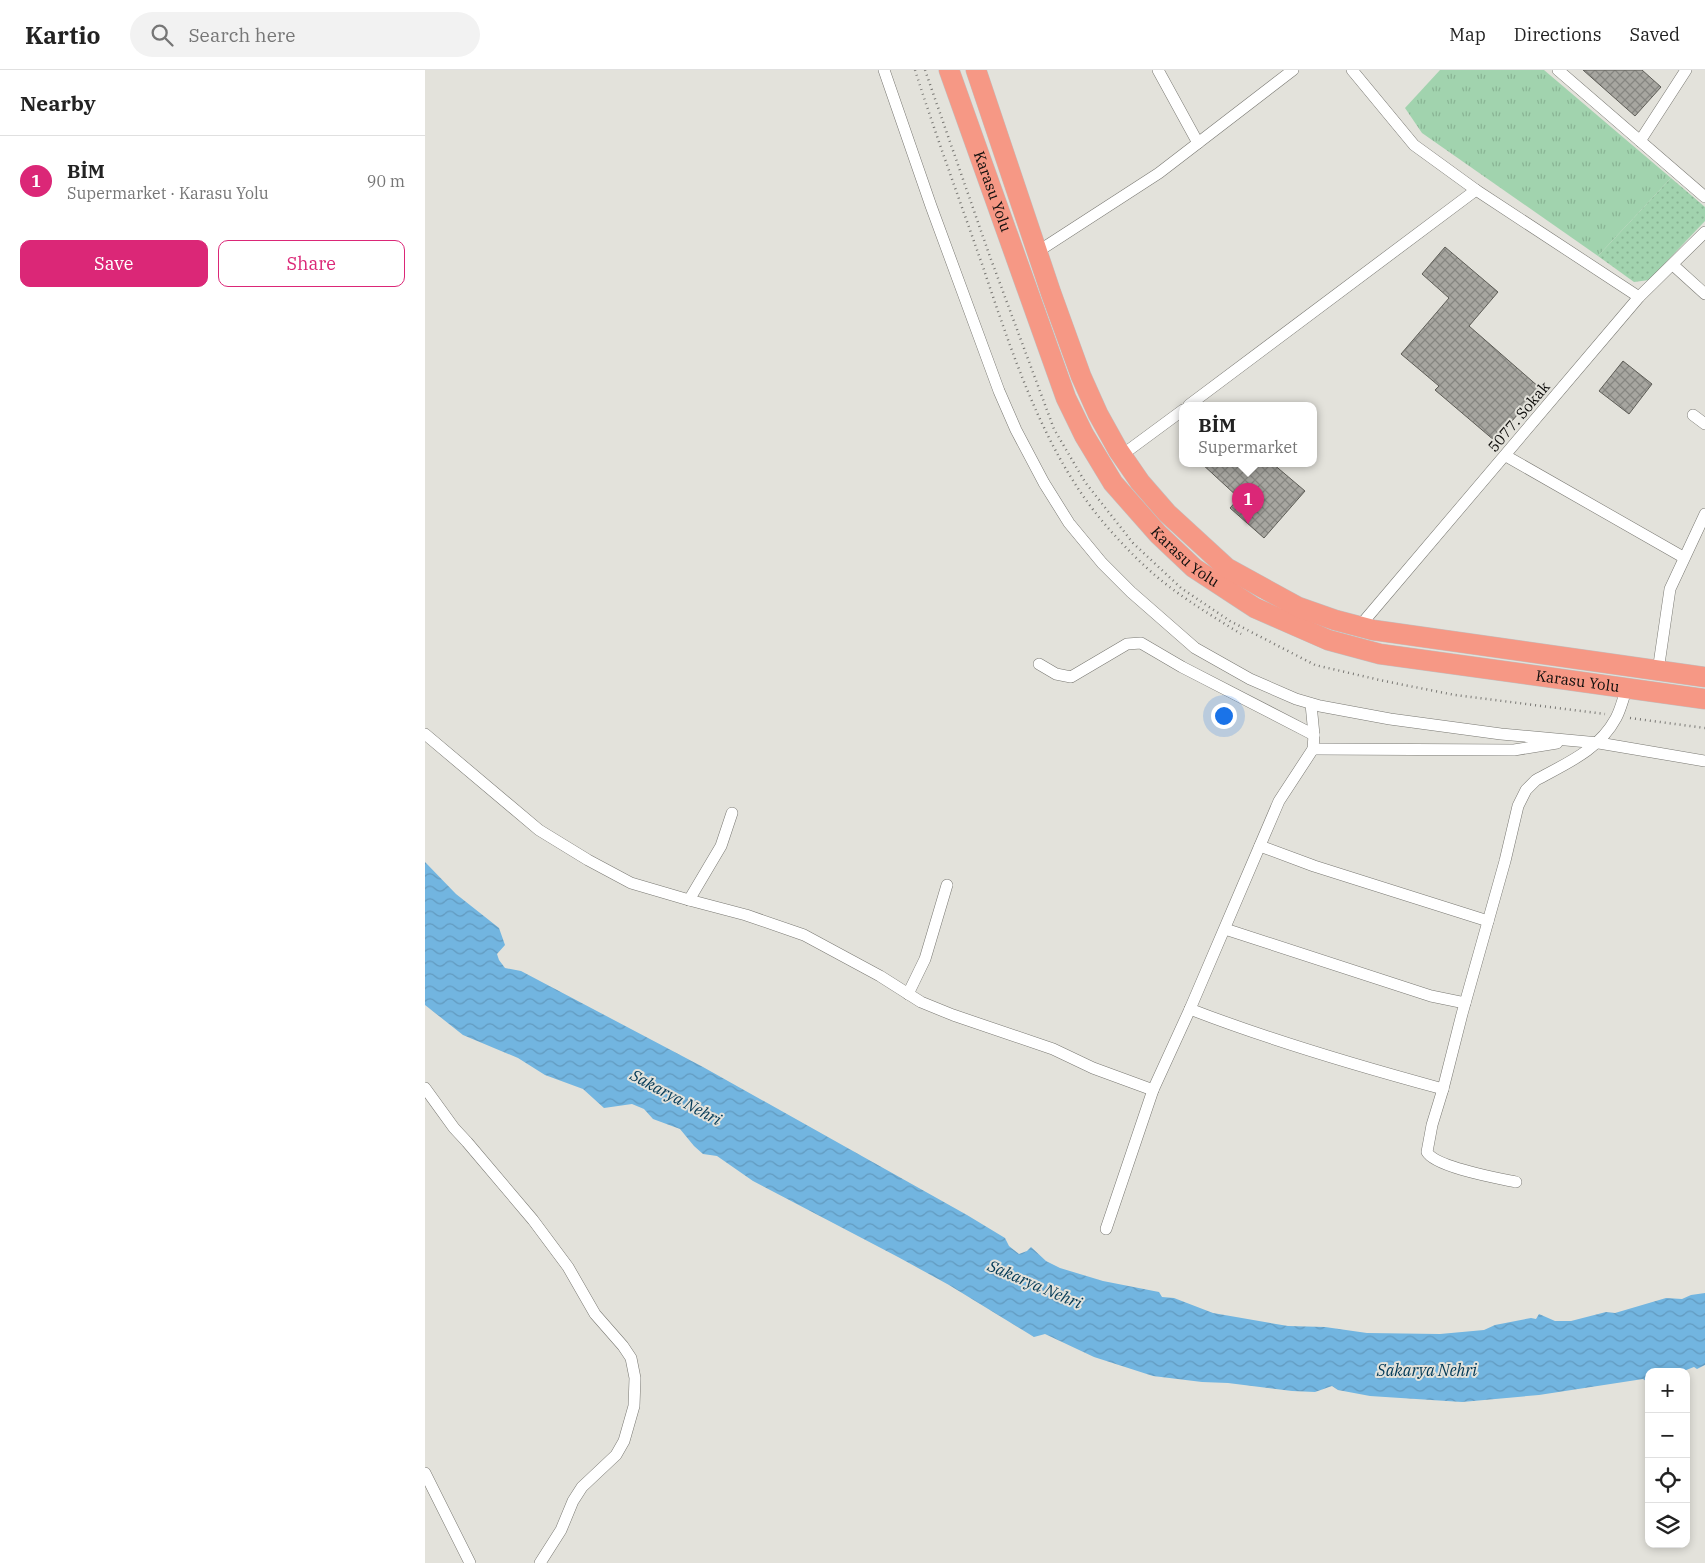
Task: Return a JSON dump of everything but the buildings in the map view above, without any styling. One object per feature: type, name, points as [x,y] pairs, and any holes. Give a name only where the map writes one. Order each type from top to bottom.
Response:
[{"type":"highway","name":"Karasu Yolu","points":[[949,70],[1066,398],[1084,435],[1113,483],[1158,534],[1194,568],[1255,608],[1327,640],[1380,654],[1705,699]]},
{"type":"highway","name":"Karasu Yolu","points":[[976,70],[1037,252],[1081,376],[1098,414],[1140,482],[1167,513],[1227,568],[1298,607],[1359,627],[1705,677]]},
{"type":"street","points":[[884,70],[934,215],[999,391],[1016,430],[1044,483],[1069,523],[1102,563],[1131,592],[1195,648],[1250,680],[1311,704],[1390,719],[1501,734],[1599,742],[1705,761]]},
{"type":"street","points":[[1158,70],[1197,143]]},
{"type":"street","points":[[1037,252],[1159,173],[1293,70]]},
{"type":"street","points":[[1352,70],[1414,145],[1476,190],[1639,297]]},
{"type":"street","points":[[1558,70],[1705,197]]},
{"type":"street","points":[[1640,141],[1686,70]]},
{"type":"street","points":[[1193,402],[1476,190]]},
{"type":"street","name":"5077. Sokak","points":[[1359,627],[1639,297],[1705,232]]},
{"type":"street","points":[[1673,265],[1705,294]]},
{"type":"street","points":[[1122,455],[1179,413]]},
{"type":"street","points":[[1693,415],[1705,424]]},
{"type":"street","points":[[1506,456],[1683,557]]},
{"type":"street","points":[[1658,671],[1669,589],[1705,514]]},
{"type":"street","points":[[1039,664],[1056,674],[1071,677],[1127,644],[1141,643],[1182,667],[1314,735]]},
{"type":"street","points":[[1516,1182],[1449,1166],[1433,1159],[1427,1154],[1432,1125],[1518,806],[1526,790],[1536,780],[1580,757],[1599,742],[1617,716],[1627,688]]},
{"type":"street","points":[[1106,1229],[1153,1090],[1225,929],[1279,801],[1313,749],[1314,735],[1311,704]]},
{"type":"street","points":[[425,734],[539,830],[588,860],[631,883],[746,915],[804,934],[880,976],[921,1002],[953,1015],[1053,1049],[1093,1068],[1153,1090]]},
{"type":"street","points":[[1313,749],[1514,750],[1574,740]]},
{"type":"street","points":[[689,900],[721,846],[732,813]]},
{"type":"street","points":[[1260,846],[1314,866],[1488,922]]},
{"type":"street","points":[[908,994],[925,959],[947,885]]},
{"type":"street","points":[[1225,929],[1431,996],[1465,1003]]},
{"type":"street","points":[[1190,1009],[1245,1030],[1443,1089]]},
{"type":"street","points":[[425,1088],[454,1128],[533,1220],[568,1267],[595,1314],[631,1358],[635,1378],[634,1406],[624,1441],[616,1455],[582,1487],[573,1501],[561,1530],[539,1563]]},
{"type":"street","points":[[425,1473],[470,1563]]},
{"type":"path","points":[[925,70],[989,254],[1054,429],[1085,482],[1133,544],[1181,588],[1230,622],[1315,665],[1384,681],[1455,694],[1705,728]]},
{"type":"green space","points":[[1440,70],[1544,70],[1671,178],[1598,256],[1422,133],[1405,108]]},
{"type":"green space","points":[[1671,178],[1705,207],[1705,221],[1649,280],[1634,282],[1598,256]]},
{"type":"water","name":"Sakarya Nehri","points":[[425,862],[456,894],[499,928],[505,945],[497,954],[505,968],[521,971],[703,1067],[967,1215],[1005,1238],[1009,1246],[1019,1254],[1031,1247],[1046,1261],[1060,1268],[1103,1281],[1159,1292],[1162,1297],[1174,1298],[1213,1313],[1288,1326],[1325,1327],[1367,1333],[1440,1334],[1484,1330],[1495,1325],[1531,1318],[1536,1319],[1539,1314],[1555,1321],[1571,1321],[1606,1312],[1615,1313],[1666,1298],[1682,1299],[1691,1295],[1705,1293],[1705,1365],[1697,1369],[1694,1367],[1645,1368],[1645,1380],[1643,1379],[1539,1395],[1462,1402],[1370,1396],[1338,1390],[1332,1386],[1315,1392],[1292,1391],[1153,1376],[1094,1357],[1045,1334],[1034,1337],[949,1285],[753,1181],[717,1156],[703,1154],[680,1129],[653,1119],[644,1109],[632,1104],[604,1108],[583,1089],[545,1075],[518,1058],[463,1035],[425,1005]]},
{"type":"place","name":"BİM","points":[[1248,524]]}]
